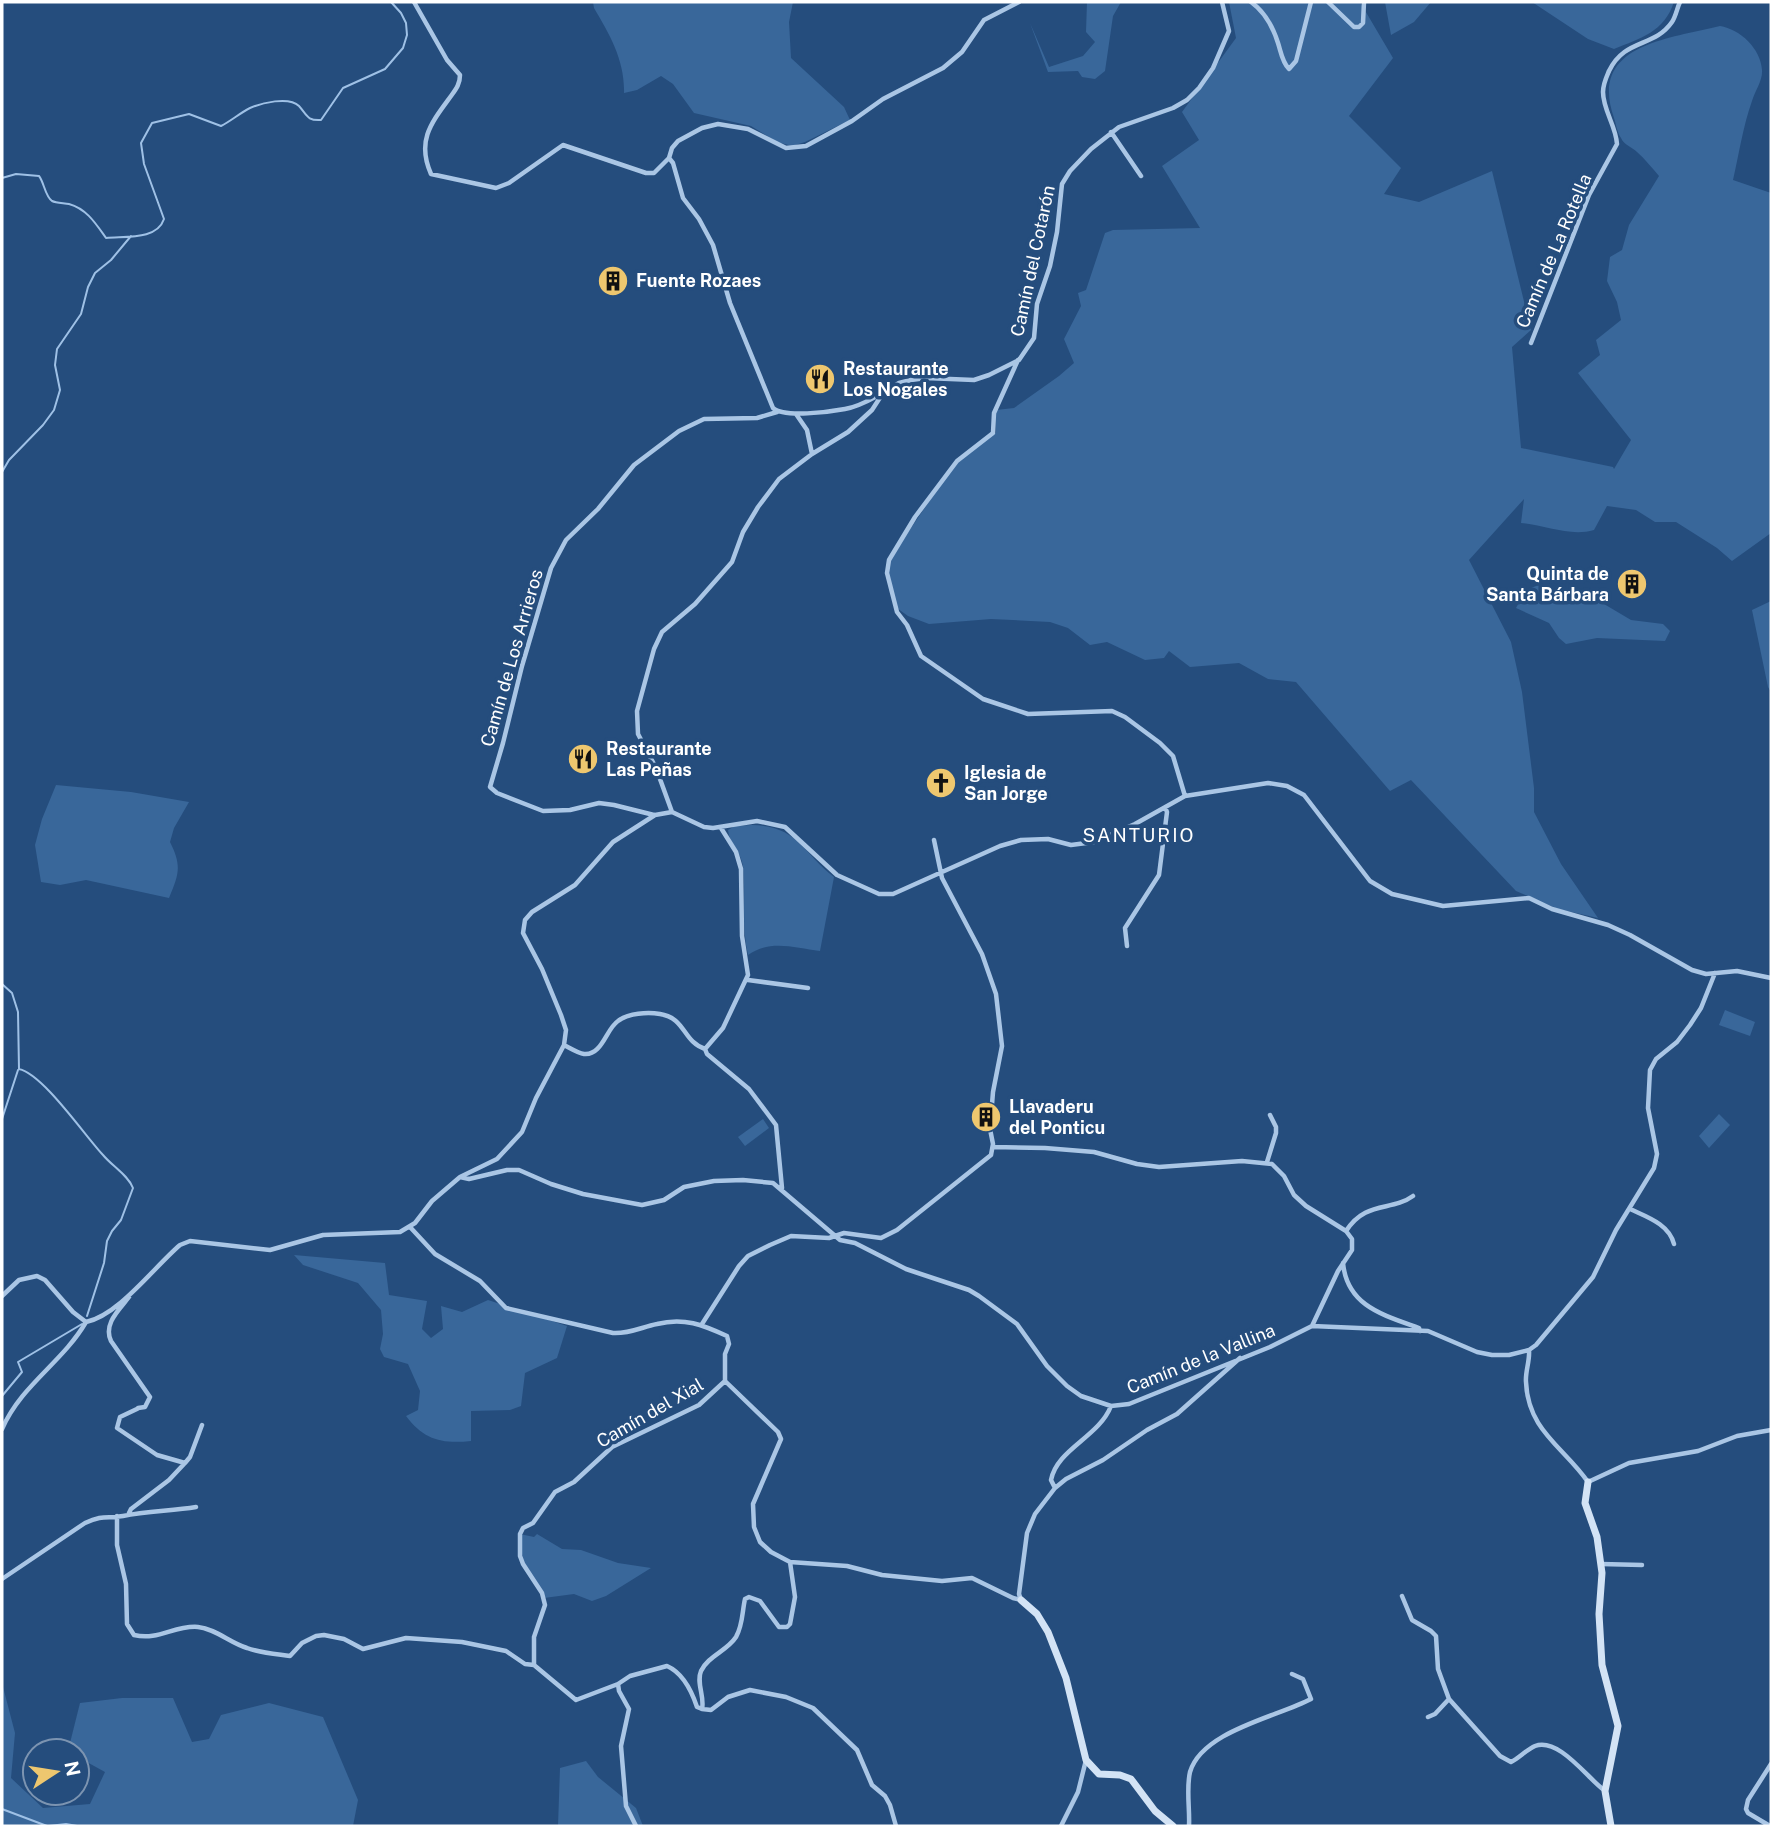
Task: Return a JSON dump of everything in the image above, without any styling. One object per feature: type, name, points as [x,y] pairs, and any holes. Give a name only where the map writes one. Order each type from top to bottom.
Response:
[{"type":"street","points":[[414,2],[447,60],[460,75],[458,87],[426,135],[426,159],[431,174],[496,188],[509,183],[558,148],[567,145],[595,157],[650,173],[658,171],[678,141],[694,131],[718,124],[748,129],[786,148],[806,146],[852,121],[883,99],[943,68],[962,52],[984,20],[1019,2]]},
{"type":"street","name":"Camín del Cotarón","points":[[672,812],[656,768],[638,734],[637,711],[654,649],[662,632],[695,604],[732,562],[743,532],[779,479],[848,432],[872,410],[883,393],[899,383],[911,380],[974,380],[1019,360],[1034,338],[1037,304],[1050,266],[1057,232],[1062,184],[1070,171],[1111,132],[1136,120],[1173,108],[1187,100],[1199,88],[1213,68],[1228,31],[1222,2]]},
{"type":"street","points":[[1251,2],[1261,9],[1270,24],[1289,69],[1296,61],[1311,2]]},
{"type":"street","points":[[1328,2],[1354,27],[1363,23],[1363,2]]},
{"type":"street","name":"Camín de La Rotella","points":[[1531,343],[1589,195],[1617,144],[1604,100],[1605,81],[1620,54],[1649,41],[1670,25],[1680,2]]},
{"type":"street","points":[[1111,132],[1141,176]]},
{"type":"street","points":[[669,158],[673,163],[683,198],[699,219],[713,245],[730,303],[770,403],[777,412],[796,414],[846,409],[883,393]]},
{"type":"street","points":[[1019,360],[994,413],[993,433],[957,461],[915,517],[889,560],[887,573],[894,606],[907,625],[921,656],[984,699],[1028,714],[1112,711],[1125,717],[1173,756],[1185,796]]},
{"type":"street","name":"Camín de Los Arrieros","points":[[655,816],[599,803],[570,810],[543,811],[496,793],[489,787],[551,568],[566,540],[598,509],[629,471],[679,430],[704,419],[757,418],[777,412]]},
{"type":"street","points":[[796,414],[807,430],[812,454]]},
{"type":"street","points":[[2,1429],[25,1390],[73,1341],[86,1322],[103,1316],[180,1245],[190,1241],[270,1250],[323,1235],[400,1232],[410,1227],[432,1201],[460,1177],[497,1159],[522,1132],[536,1098],[564,1045],[566,1030],[542,969],[523,933],[525,920],[532,912],[575,885],[613,842],[655,816],[672,812],[704,827],[721,828],[757,821],[785,827],[837,875],[879,894],[899,893],[1000,846],[1021,840],[1048,839],[1070,845],[1094,842],[1135,824],[1185,796],[1260,784],[1287,786],[1298,790],[1310,801],[1370,881],[1392,894],[1436,906],[1462,906],[1529,898],[1552,909],[1619,930],[1692,970],[1706,974],[1737,971],[1771,978]]},
{"type":"street","points":[[1127,946],[1125,928],[1158,875],[1167,812],[1165,807]]},
{"type":"street","points":[[705,1049],[723,1028],[748,980],[740,916],[741,869],[736,852],[721,828]]},
{"type":"street","points":[[702,1324],[748,1256],[791,1236],[834,1236],[844,1233],[881,1238],[888,1236],[988,1159],[993,1147],[990,1129],[993,1092],[1002,1046],[994,984],[941,873],[934,840]]},
{"type":"street","points":[[1588,1482],[1567,1457],[1552,1445],[1537,1422],[1526,1385],[1529,1350],[1593,1277],[1656,1163],[1648,1108],[1650,1070],[1656,1059],[1677,1042],[1690,1025],[1701,1008],[1715,973]]},
{"type":"street","points":[[748,980],[808,988]]},
{"type":"street","points":[[564,1045],[585,1054],[592,1053],[598,1049],[616,1022],[627,1017],[653,1013],[673,1017],[680,1023],[689,1040],[705,1049],[707,1054],[749,1089],[776,1125],[782,1189]]},
{"type":"street","points":[[1268,1162],[1276,1133],[1270,1115]]},
{"type":"street","points":[[993,1147],[1045,1147],[1094,1152],[1159,1167],[1206,1162],[1268,1162],[1281,1172],[1290,1191],[1301,1202],[1346,1231],[1352,1239],[1353,1247],[1312,1326]]},
{"type":"street","points":[[460,1177],[469,1180],[507,1170],[519,1170],[583,1194],[642,1205],[658,1203],[688,1185],[714,1181],[763,1181],[782,1189]]},
{"type":"street","name":"Camín de la Vallina","points":[[782,1189],[800,1208],[845,1242],[862,1246],[906,1269],[979,1296],[1017,1324],[1047,1366],[1067,1386],[1082,1396],[1111,1406],[1129,1404],[1286,1340],[1312,1326],[1428,1331],[1476,1352],[1492,1355],[1509,1355],[1529,1350]]},
{"type":"street","points":[[1346,1231],[1349,1225],[1370,1209],[1403,1202],[1413,1196]]},
{"type":"street","points":[[1630,1209],[1665,1227],[1674,1244]]},
{"type":"street","points":[[410,1227],[435,1254],[480,1281],[506,1308],[613,1333],[626,1333],[675,1321],[702,1324],[727,1336],[729,1339],[724,1368],[725,1381],[778,1432],[781,1439],[752,1504],[754,1527],[760,1542],[771,1552],[790,1562],[847,1566],[882,1575],[942,1581],[972,1578],[1021,1600]]},
{"type":"street","points":[[1343,1262],[1346,1276],[1360,1301],[1419,1328],[1420,1331]]},
{"type":"street","points":[[2,1296],[19,1280],[37,1276],[45,1280],[73,1312],[86,1322]]},
{"type":"street","points":[[133,1290],[107,1330],[111,1341],[149,1397],[145,1407],[120,1417],[117,1428],[157,1454],[185,1463]]},
{"type":"street","points":[[1060,1826],[1078,1792],[1086,1760],[1061,1662],[1042,1620],[1021,1600],[1019,1594],[1027,1532],[1035,1514],[1055,1488],[1066,1479],[1096,1464],[1147,1430],[1177,1414],[1240,1358]]},
{"type":"street","name":"Camín del Xial","points":[[534,1665],[534,1637],[545,1605],[542,1593],[520,1556],[520,1534],[523,1528],[533,1523],[555,1492],[574,1482],[612,1447],[699,1405],[725,1381]]},
{"type":"street","points":[[1055,1488],[1051,1480],[1055,1467],[1095,1430],[1111,1406]]},
{"type":"street","points":[[129,1514],[131,1508],[169,1480],[190,1457],[202,1425]]},
{"type":"street","points":[[1611,1826],[1605,1791],[1618,1726],[1616,1709],[1607,1689],[1600,1649],[1601,1564],[1597,1536],[1584,1503],[1588,1482],[1629,1463],[1698,1451],[1737,1436],[1771,1430]]},
{"type":"street","points":[[2,1579],[98,1517],[196,1507]]},
{"type":"street","points":[[117,1516],[117,1545],[126,1584],[127,1624],[134,1635],[153,1637],[177,1629],[197,1627],[207,1629],[248,1649],[290,1656],[302,1643],[324,1635],[344,1639],[363,1649],[406,1639],[462,1642],[506,1651],[525,1664],[534,1665],[576,1700],[618,1684],[630,1676],[667,1666],[682,1678],[697,1707],[702,1709],[710,1710],[728,1697],[750,1690],[786,1697],[813,1707],[857,1750],[872,1785],[885,1796],[890,1805],[896,1826]]},
{"type":"street","points":[[702,1709],[701,1671],[736,1637],[745,1600],[749,1597],[760,1601],[779,1627],[790,1624],[795,1597],[790,1562]]},
{"type":"street","points":[[1601,1564],[1642,1564]]},
{"type":"street","points":[[1402,1595],[1412,1620],[1431,1630],[1436,1636],[1438,1669],[1449,1699],[1504,1759],[1508,1762],[1514,1761],[1534,1747],[1545,1744],[1559,1750],[1605,1791]]},
{"type":"street","points":[[1189,1826],[1190,1773],[1202,1752],[1258,1719],[1292,1709],[1311,1699],[1303,1679],[1292,1674]]},
{"type":"street","points":[[618,1684],[629,1709],[621,1746],[626,1806],[636,1826]]},
{"type":"street","points":[[1428,1717],[1435,1714],[1449,1699]]},
{"type":"street","points":[[1086,1760],[1099,1774],[1120,1775],[1131,1779],[1155,1811],[1173,1826]]},
{"type":"street","points":[[1770,1826],[1745,1809],[1771,1764]]},
{"type":"shaded area","points":[[593,2],[793,2],[789,22],[791,58],[844,107],[850,120],[792,146],[777,142],[751,126],[694,113],[673,84],[661,76],[637,90],[624,93],[619,59]]},
{"type":"shaded area","points":[[1087,2],[1121,2],[1113,16],[1105,71],[1095,79],[1082,77],[1078,71],[1048,72],[1030,23],[1049,67],[1083,56],[1095,42],[1086,32]]},
{"type":"shaded area","points":[[1229,2],[1360,2],[1393,58],[1349,116],[1401,168],[1384,194],[1419,202],[1492,171],[1531,330],[1512,347],[1521,448],[1614,469],[1631,440],[1578,373],[1600,355],[1596,340],[1621,320],[1617,302],[1607,281],[1610,257],[1622,250],[1629,225],[1659,176],[1620,136],[1609,93],[1612,74],[1623,60],[1638,49],[1678,35],[1720,26],[1735,31],[1748,41],[1761,62],[1761,78],[1746,120],[1733,180],[1771,193],[1771,533],[1732,561],[1676,522],[1655,522],[1636,510],[1607,506],[1594,530],[1585,532],[1521,523],[1524,499],[1469,560],[1511,642],[1522,692],[1534,788],[1534,812],[1561,864],[1598,918],[1558,909],[1516,891],[1411,780],[1390,791],[1296,682],[1268,679],[1239,663],[1190,667],[1169,651],[1164,658],[1145,660],[1107,642],[1090,645],[1068,628],[1050,622],[991,619],[929,624],[908,616],[894,606],[887,573],[889,560],[957,461],[996,433],[996,410],[1014,408],[1074,363],[1064,339],[1081,306],[1078,293],[1086,290],[1105,233],[1113,230],[1200,228],[1162,166],[1199,140],[1182,112],[1236,38]]},
{"type":"shaded area","points":[[1385,2],[1431,2],[1414,22],[1391,35]]},
{"type":"shaded area","points":[[1532,2],[1674,2],[1658,27],[1614,49],[1588,39]]},
{"type":"shaded area","points":[[1541,584],[1578,602],[1604,604],[1631,620],[1663,624],[1670,631],[1665,641],[1597,638],[1566,644],[1549,623],[1516,608],[1526,590]]},
{"type":"shaded area","points":[[1771,601],[1771,692],[1752,610]]},
{"type":"shaded area","points":[[56,785],[131,792],[189,802],[174,828],[170,842],[178,870],[169,898],[86,880],[60,885],[41,882],[35,845]]},
{"type":"shaded area","points":[[735,826],[767,826],[790,835],[834,877],[820,951],[774,946],[756,950],[748,955],[743,866],[728,830]]},
{"type":"shaded area","points":[[1725,1010],[1755,1022],[1750,1036],[1719,1025]]},
{"type":"shaded area","points":[[1719,1114],[1730,1125],[1709,1148],[1699,1136]]},
{"type":"shaded area","points":[[763,1119],[769,1128],[745,1146],[738,1137]]},
{"type":"shaded area","points":[[294,1255],[385,1263],[389,1295],[427,1301],[422,1329],[431,1338],[443,1329],[441,1306],[462,1312],[488,1300],[567,1326],[557,1358],[525,1373],[521,1406],[510,1410],[471,1411],[471,1441],[434,1439],[406,1416],[418,1410],[420,1391],[408,1364],[384,1357],[380,1349],[383,1334],[381,1310],[358,1283],[303,1265]]},
{"type":"shaded area","points":[[520,1534],[534,1537],[537,1534],[562,1549],[581,1550],[618,1563],[651,1568],[606,1596],[592,1601],[574,1594],[544,1598],[523,1564]]},
{"type":"shaded area","points":[[2,1683],[15,1733],[11,1778],[21,1787],[21,1807],[91,1807],[105,1772],[91,1764],[91,1737],[72,1737],[80,1703],[122,1698],[173,1698],[192,1742],[209,1739],[221,1715],[269,1703],[323,1717],[358,1800],[353,1826],[2,1826]]},
{"type":"shaded area","points":[[586,1761],[598,1777],[636,1808],[643,1826],[558,1826],[560,1768]]},
{"type":"waterway","points":[[2,178],[16,174],[39,176],[52,201],[81,209],[106,238],[131,237],[155,231],[164,219],[144,164],[141,143],[152,123],[189,114],[221,126],[250,108],[282,101],[294,103],[310,118],[321,120],[343,88],[385,69],[403,48],[407,35],[406,23],[391,2]]},
{"type":"waterway","points":[[2,472],[9,460],[54,410],[60,390],[55,365],[57,349],[81,314],[88,287],[95,273],[111,260],[131,236]]},
{"type":"waterway","points":[[2,984],[12,993],[18,1012],[19,1069],[29,1073],[51,1093],[133,1188],[121,1220],[107,1241],[104,1263],[87,1316]]},
{"type":"waterway","points":[[2,1119],[18,1070]]},
{"type":"waterway","points":[[2,1396],[22,1372],[18,1362],[82,1324]]},
{"type":"waterway","points":[[2,1809],[47,1826]]},
{"type":"waterway","points":[[49,1826],[77,1826]]},
{"type":"place","name":"Fuente Rozaes","points":[[613,281]]},
{"type":"place","name":"Restaurante Los Nogales","points":[[820,379]]},
{"type":"place","name":"Quinta de Santa Bárbara","points":[[1632,584]]},
{"type":"place","name":"Restaurante Las Peñas","points":[[583,759]]},
{"type":"place","name":"Iglesia de San Jorge","points":[[941,783]]},
{"type":"place","name":"Llavaderu del Ponticu","points":[[986,1117]]},
{"type":"district","name":"SANTURIO","points":[[1139,835]]}]
